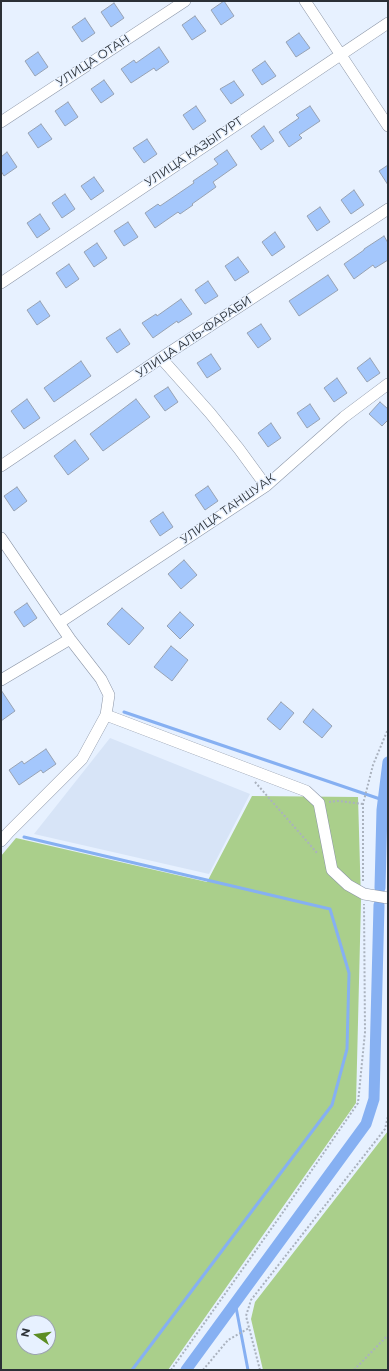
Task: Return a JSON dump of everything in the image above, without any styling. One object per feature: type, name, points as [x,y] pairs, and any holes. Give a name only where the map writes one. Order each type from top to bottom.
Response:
[{"type":"street","name":"УЛИЦА ОТАН","points":[[1,122],[185,1]]},
{"type":"street","points":[[305,1],[388,126]]},
{"type":"street","name":"УЛИЦА КАЗЫГУРТ","points":[[1,283],[388,23]]},
{"type":"street","name":"УЛИЦА АЛЬ-ФАРАБИ","points":[[1,466],[161,358],[388,209]]},
{"type":"street","points":[[161,358],[239,449],[266,486]]},
{"type":"street","name":"УЛИЦА ТАНШУАК","points":[[59,623],[266,486],[344,417],[388,384]]},
{"type":"street","points":[[1,538],[70,639],[101,679],[109,695],[106,714],[82,759],[8,832],[1,841]]},
{"type":"street","points":[[1,680],[70,639]]},
{"type":"street","points":[[106,714],[306,791],[319,803],[332,870],[348,885],[364,894],[388,898]]},
{"type":"path","points":[[171,1370],[281,1216],[358,1103],[365,1032],[363,804],[373,765],[388,729]]},
{"type":"path","points":[[252,770],[256,784],[332,870]]},
{"type":"path","points":[[319,803],[338,801],[363,804]]},
{"type":"path","points":[[260,1370],[246,1316],[251,1300],[385,1129],[388,1116]]},
{"type":"path","points":[[203,1370],[228,1340],[249,1328]]},
{"type":"path","points":[[354,1370],[388,1335]]},
{"type":"shaded area","points":[[110,738],[250,794],[209,874],[34,834]]},
{"type":"green space","points":[[252,796],[358,797],[361,901],[356,1103],[168,1370],[1,1370],[1,856],[16,838],[207,882]]},
{"type":"green space","points":[[388,1131],[388,1370],[263,1370],[251,1319],[255,1302]]},
{"type":"building","points":[[224,1],[234,16],[221,25],[211,10]]},
{"type":"building","points":[[114,3],[124,18],[111,27],[101,12]]},
{"type":"building","points":[[195,16],[206,31],[192,40],[182,25]]},
{"type":"building","points":[[85,18],[95,33],[82,42],[72,27]]},
{"type":"building","points":[[299,33],[310,48],[296,57],[286,42]]},
{"type":"building","points":[[159,47],[169,62],[156,71],[154,68],[131,83],[121,69],[134,60],[136,63]]},
{"type":"building","points":[[38,52],[48,67],[35,76],[25,61]]},
{"type":"building","points":[[265,61],[276,76],[262,85],[252,70]]},
{"type":"building","points":[[104,80],[114,94],[101,103],[91,89]]},
{"type":"building","points":[[234,81],[244,95],[231,104],[220,89]]},
{"type":"building","points":[[68,102],[78,117],[65,126],[55,111]]},
{"type":"building","points":[[196,106],[206,121],[193,130],[183,115]]},
{"type":"building","points":[[310,106],[320,121],[299,135],[302,138],[289,147],[279,132],[299,118],[296,115]]},
{"type":"building","points":[[41,124],[52,139],[38,148],[28,133]]},
{"type":"building","points":[[264,126],[274,141],[261,150],[251,136]]},
{"type":"building","points":[[147,139],[157,154],[144,163],[133,148]]},
{"type":"building","points":[[227,150],[237,165],[213,182],[216,187],[192,204],[193,205],[180,214],[178,212],[155,228],[145,213],[158,204],[160,206],[194,183],[193,181],[218,164],[214,159]]},
{"type":"building","points":[[7,152],[17,167],[4,176],[1,171],[1,157]]},
{"type":"building","points":[[388,165],[388,185],[379,171]]},
{"type":"building","points":[[94,177],[104,191],[91,200],[81,186]]},
{"type":"building","points":[[354,190],[364,205],[351,214],[341,200]]},
{"type":"building","points":[[65,194],[75,209],[62,218],[52,203]]},
{"type":"building","points":[[320,207],[330,222],[317,231],[307,216]]},
{"type":"building","points":[[40,214],[50,229],[37,238],[27,223]]},
{"type":"building","points":[[128,222],[138,237],[124,246],[114,231]]},
{"type":"building","points":[[275,232],[285,247],[272,256],[262,242]]},
{"type":"building","points":[[384,236],[388,243],[388,260],[375,268],[373,265],[354,279],[344,264]]},
{"type":"building","points":[[97,243],[107,258],[94,267],[84,252]]},
{"type":"building","points":[[238,257],[249,272],[235,281],[225,266]]},
{"type":"building","points":[[69,264],[79,279],[66,288],[56,273]]},
{"type":"building","points":[[328,275],[338,290],[299,316],[289,301]]},
{"type":"building","points":[[208,281],[218,296],[205,304],[195,290]]},
{"type":"building","points":[[181,299],[192,314],[178,323],[177,321],[153,338],[142,323],[156,314],[157,316]]},
{"type":"building","points":[[40,301],[50,316],[37,325],[27,310]]},
{"type":"building","points":[[261,324],[271,339],[258,348],[247,333]]},
{"type":"building","points":[[120,329],[130,344],[117,353],[106,338]]},
{"type":"building","points":[[211,354],[221,369],[207,378],[197,363]]},
{"type":"building","points":[[370,358],[380,373],[367,382],[357,368]]},
{"type":"building","points":[[81,361],[91,376],[54,402],[44,388]]},
{"type":"building","points":[[337,378],[347,393],[334,402],[324,388]]},
{"type":"building","points":[[168,387],[178,402],[165,411],[154,396]]},
{"type":"building","points":[[27,399],[40,418],[24,429],[11,411]]},
{"type":"building","points":[[136,399],[150,417],[103,451],[90,434]]},
{"type":"building","points":[[380,402],[388,409],[388,420],[382,426],[369,414]]},
{"type":"building","points":[[310,404],[320,419],[307,428],[297,413]]},
{"type":"building","points":[[271,423],[281,438],[268,447],[258,433]]},
{"type":"building","points":[[75,440],[89,459],[68,475],[54,456]]},
{"type":"building","points":[[208,486],[218,501],[205,510],[195,495]]},
{"type":"building","points":[[17,487],[27,501],[14,511],[4,496]]},
{"type":"building","points":[[163,512],[173,527],[160,536],[150,521]]},
{"type":"building","points":[[184,560],[197,575],[181,589],[168,574]]},
{"type":"building","points":[[27,603],[37,618],[24,627],[14,612]]},
{"type":"building","points":[[122,608],[144,628],[129,645],[107,624]]},
{"type":"building","points":[[180,612],[194,625],[180,639],[167,626]]},
{"type":"building","points":[[171,646],[188,660],[172,681],[154,667]]},
{"type":"building","points":[[1,690],[15,711],[1,721]]},
{"type":"building","points":[[281,702],[294,713],[280,730],[267,719]]},
{"type":"building","points":[[313,709],[332,726],[322,738],[303,722]]},
{"type":"building","points":[[46,749],[56,764],[43,773],[41,770],[19,785],[9,770],[22,761],[24,764]]},
{"type":"waterway","points":[[124,712],[383,800]]},
{"type":"waterway","points":[[380,888],[382,810],[388,762]]},
{"type":"waterway","points":[[24,837],[330,909],[349,973],[347,1049],[332,1105],[132,1370]]},
{"type":"waterway","points":[[186,1370],[366,1124],[374,1099],[379,905]]},
{"type":"waterway","points":[[235,1302],[248,1370]]}]
